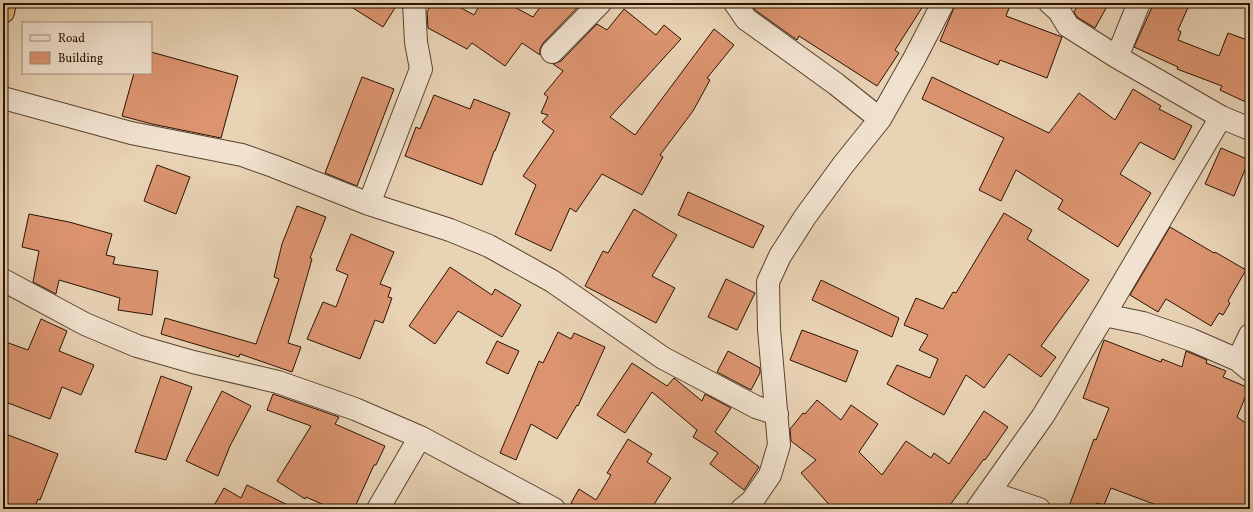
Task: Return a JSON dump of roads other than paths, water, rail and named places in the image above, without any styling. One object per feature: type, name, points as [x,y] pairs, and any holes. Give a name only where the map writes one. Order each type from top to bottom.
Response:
[{"type":"highway","points":[[3,12],[6,3]]},
{"type":"street","points":[[369,204],[421,69],[416,42],[414,3]]},
{"type":"street","points":[[552,52],[600,3]]},
{"type":"street","points":[[735,3],[746,19],[836,84],[880,119]]},
{"type":"street","points":[[742,509],[752,501],[770,476],[779,444],[769,329],[768,282],[780,256],[805,217],[843,165],[880,119],[943,3]]},
{"type":"street","points":[[1050,3],[1059,11],[1068,26],[1117,57],[1221,117],[1250,129]]},
{"type":"street","points":[[1117,57],[1140,3]]},
{"type":"street","points":[[3,98],[131,133],[242,156],[273,166],[369,204],[450,230],[489,246],[552,281],[663,358],[756,407],[777,414]]},
{"type":"street","points":[[1039,509],[983,500],[1043,416],[1104,316],[1221,117]]},
{"type":"street","points":[[3,280],[85,324],[137,346],[193,362],[278,382],[355,409],[420,437],[554,509]]},
{"type":"street","points":[[1104,316],[1143,323],[1192,340],[1244,365],[1250,336]]},
{"type":"street","points":[[378,509],[420,437]]}]
